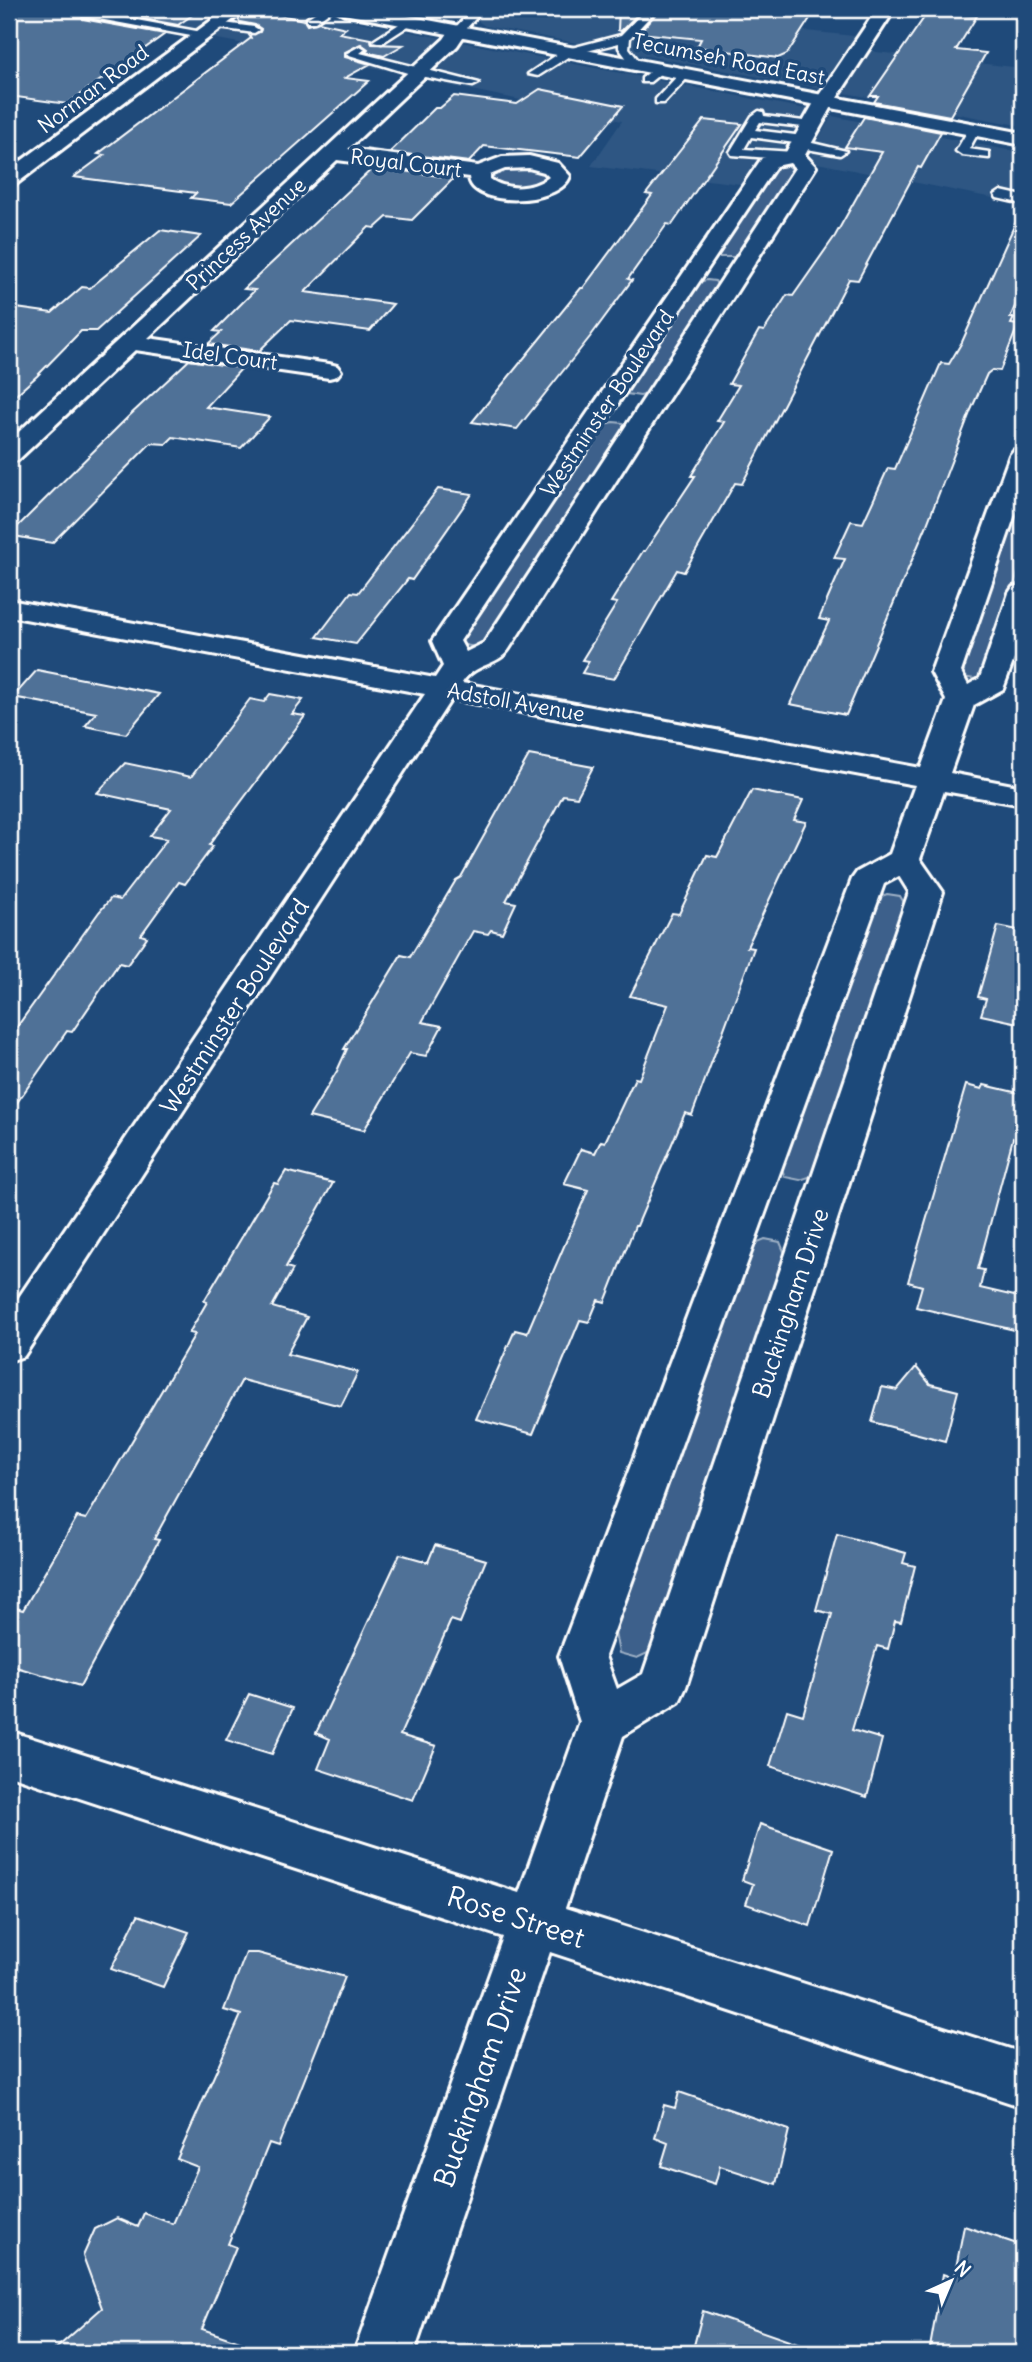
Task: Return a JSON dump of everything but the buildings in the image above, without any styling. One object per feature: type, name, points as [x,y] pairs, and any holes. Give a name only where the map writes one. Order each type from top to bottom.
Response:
[{"type":"street","name":"Norman Road","points":[[9,180],[237,9]]},
{"type":"street","name":"Tecumseh Road East","points":[[344,9],[568,52],[648,71],[685,74],[974,129],[1023,150]]},
{"type":"street","points":[[802,141],[886,9]]},
{"type":"street","name":"Princess Avenue","points":[[9,455],[418,73],[458,31]]},
{"type":"street","name":"Westminster Boulevard","points":[[9,1345],[451,677],[495,649],[806,167],[802,141],[769,162],[446,641],[451,677]]},
{"type":"street","name":"Royal Court","points":[[332,153],[480,172]]},
{"type":"street","name":"Idel Court","points":[[130,342],[329,371]]},
{"type":"street","points":[[961,700],[946,672],[1023,455]]},
{"type":"street","points":[[604,1722],[582,1656],[869,880],[904,859],[961,700],[993,683],[1023,593]]},
{"type":"street","name":"Adstoll Avenue","points":[[9,608],[451,677],[1023,796]]},
{"type":"street","name":"Buckingham Drive","points":[[384,2353],[604,1722],[662,1687],[926,892],[904,859]]},
{"type":"street","name":"Rose Street","points":[[9,1753],[1023,2080]]},
{"type":"lane","points":[[311,20],[328,9]]},
{"type":"lane","name":"Princess Avenue","points":[[458,31],[479,9]]},
{"type":"lane","points":[[534,74],[568,52],[603,45],[625,37],[652,9]]},
{"type":"lane","points":[[87,14],[209,30],[254,30]]},
{"type":"lane","points":[[378,41],[411,22]]},
{"type":"lane","points":[[625,37],[624,48],[648,71]]},
{"type":"lane","points":[[360,48],[351,54],[418,73],[473,83]]},
{"type":"lane","points":[[660,101],[685,74]]},
{"type":"lane","points":[[758,116],[802,141],[736,152],[758,116]]},
{"type":"lane","points":[[974,129],[962,150],[985,155]]},
{"type":"lane","points":[[747,134],[802,141],[840,150]]},
{"type":"lane","points":[[1001,195],[1023,200]]},
{"type":"shaded area","points":[[9,9],[228,9],[191,36],[92,20],[9,79]]},
{"type":"shaded area","points":[[250,9],[293,9],[447,39],[407,74],[212,38]]},
{"type":"shaded area","points":[[491,9],[722,9],[712,21],[854,36],[876,52],[1023,68],[1023,126],[485,26],[478,21]]},
{"type":"shaded area","points":[[461,42],[811,110],[786,147],[767,157],[741,184],[591,166],[622,121],[423,80]]},
{"type":"shaded area","points":[[832,116],[1023,153],[1023,204],[812,162],[811,151]]},
{"type":"shaded area","points":[[783,164],[794,169],[737,257],[718,257],[715,253],[776,166]]},
{"type":"shaded area","points":[[526,166],[542,170],[547,177],[545,181],[532,186],[512,187],[491,182],[488,175],[498,168]]},
{"type":"shaded area","points":[[715,281],[718,286],[648,394],[627,394],[624,389],[699,282]]},
{"type":"shaded area","points":[[623,423],[626,429],[485,644],[475,647],[460,644],[458,637],[604,424]]},
{"type":"shaded area","points":[[1023,514],[1023,557],[984,676],[975,679],[963,677],[959,669],[1012,515]]},
{"type":"shaded area","points":[[887,894],[900,896],[906,906],[812,1176],[800,1180],[785,1177],[780,1164],[877,898]]},
{"type":"shaded area","points":[[765,1239],[780,1242],[786,1256],[652,1651],[637,1658],[619,1653],[615,1633],[753,1244]]}]
